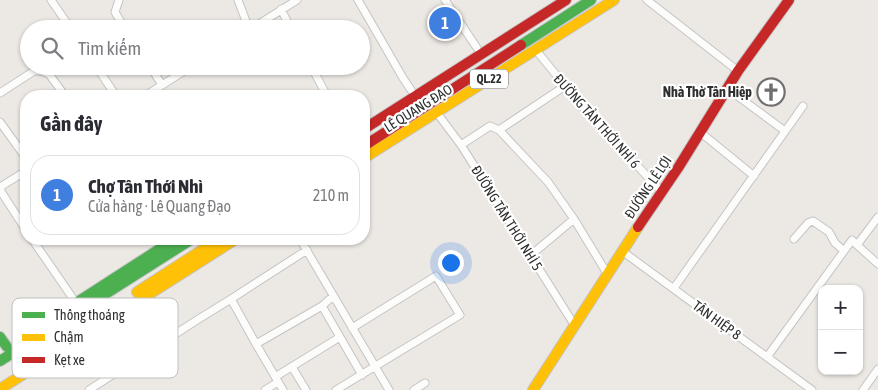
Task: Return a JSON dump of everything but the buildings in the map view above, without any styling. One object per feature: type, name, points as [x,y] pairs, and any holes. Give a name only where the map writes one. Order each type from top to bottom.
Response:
[{"type":"main road","name":"LÊ QUANG ĐẠO","points":[[370,117],[551,0]]},
{"type":"main road","name":"LÊ QUANG ĐẠO","points":[[370,125],[566,0]]},
{"type":"main road","name":"LÊ QUANG ĐẠO","points":[[370,142],[591,0]]},
{"type":"main road","name":"LÊ QUANG ĐẠO","points":[[370,154],[614,0]]},
{"type":"main road","name":"ĐƯỜNG LÊ LỢI","points":[[533,390],[661,190],[678,168],[738,71],[789,0]]},
{"type":"main road","points":[[84,298],[166,245]]},
{"type":"main road","points":[[99,298],[183,245]]},
{"type":"main road","points":[[127,298],[210,245]]},
{"type":"main road","points":[[143,298],[227,245]]},
{"type":"main road","points":[[0,337],[4,350]]},
{"type":"main road","points":[[0,361],[12,353]]},
{"type":"main road","points":[[0,380],[12,372]]},
{"type":"main road","points":[[0,389],[17,378]]},
{"type":"street","points":[[51,0],[65,20]]},
{"type":"street","points":[[119,0],[116,12],[121,20]]},
{"type":"street","points":[[238,0],[246,20]]},
{"type":"street","points":[[264,20],[297,0]]},
{"type":"street","points":[[358,0],[370,20]]},
{"type":"street","points":[[445,0],[477,48]]},
{"type":"street","points":[[647,0],[738,71]]},
{"type":"street","points":[[281,9],[286,20]]},
{"type":"street","points":[[370,21],[411,90]]},
{"type":"street","name":"ĐƯỜNG TẢN THỚI NHÌ 6","points":[[535,49],[584,109],[661,190]]},
{"type":"street","points":[[0,93],[29,75]]},
{"type":"street","points":[[50,75],[61,90]]},
{"type":"street","points":[[102,75],[112,90]]},
{"type":"street","points":[[156,75],[162,85]]},
{"type":"street","points":[[154,90],[178,75]]},
{"type":"street","points":[[316,75],[324,90]]},
{"type":"street","points":[[498,130],[565,86]]},
{"type":"street","points":[[728,89],[785,131]]},
{"type":"street","points":[[674,288],[803,106]]},
{"type":"street","name":"ĐƯỜNG TÂN THỚI NHÌ 5","points":[[437,113],[461,145],[575,326]]},
{"type":"street","points":[[0,122],[20,150]]},
{"type":"street","points":[[461,145],[490,126],[498,130],[548,182],[574,219],[608,275]]},
{"type":"street","points":[[700,132],[754,176]]},
{"type":"street","points":[[20,175],[0,188],[20,220]]},
{"type":"street","points":[[858,245],[878,218]]},
{"type":"street","points":[[530,255],[574,219]]},
{"type":"street","points":[[794,239],[808,223],[813,221],[829,232],[835,243],[844,251]]},
{"type":"street","points":[[767,357],[852,240],[878,264]]},
{"type":"street","points":[[36,245],[73,298]]},
{"type":"street","points":[[304,245],[389,390]]},
{"type":"street","points":[[178,332],[307,250]]},
{"type":"street","name":"TÂN HIỆP 8","points":[[622,251],[812,390]]},
{"type":"street","points":[[336,390],[460,315],[436,276],[352,328]]},
{"type":"street","points":[[256,344],[322,306],[333,296]]},
{"type":"street","points":[[231,299],[283,390]]},
{"type":"street","points":[[322,306],[362,375]]},
{"type":"street","points":[[265,390],[292,367],[340,337]]},
{"type":"street","points":[[292,367],[306,390]]},
{"type":"street","points":[[863,390],[878,369]]},
{"type":"street","points":[[89,390],[98,388],[112,378]]},
{"type":"street","points":[[414,390],[425,383]]},
{"type":"traffic: fast","points":[[521,45],[591,0]]},
{"type":"traffic: fast","points":[[84,298],[166,245]]},
{"type":"traffic: fast","points":[[99,298],[183,245]]},
{"type":"traffic: fast","points":[[0,337],[7,347]]},
{"type":"traffic: fast","points":[[0,361],[12,353]]},
{"type":"traffic: slow","points":[[370,154],[614,0]]},
{"type":"traffic: slow","points":[[533,390],[638,227]]},
{"type":"traffic: slow","points":[[137,292],[210,245]]},
{"type":"traffic: slow","points":[[143,298],[227,245]]},
{"type":"traffic: slow","points":[[0,389],[17,378]]},
{"type":"traffic: jam","points":[[370,125],[566,0]]},
{"type":"traffic: jam","points":[[638,227],[678,168],[738,71],[789,0]]},
{"type":"traffic: jam","points":[[370,142],[521,45]]},
{"type":"place","name":"Chợ Tân Thới Nhì","points":[[445,23]]},
{"type":"place","name":"Nhà Thờ Tân Hiệp","points":[[771,92]]}]
